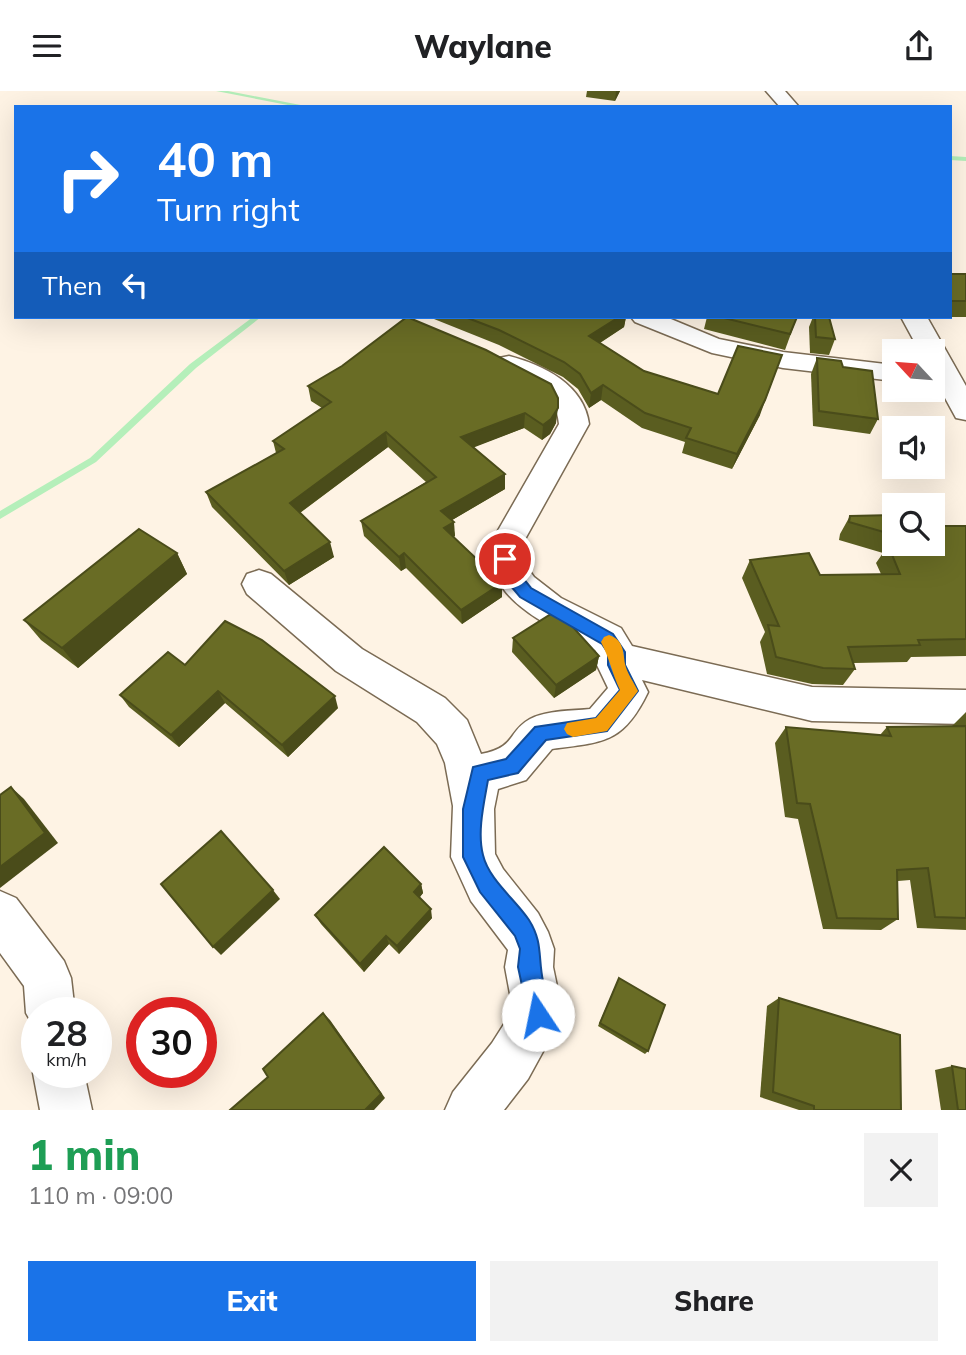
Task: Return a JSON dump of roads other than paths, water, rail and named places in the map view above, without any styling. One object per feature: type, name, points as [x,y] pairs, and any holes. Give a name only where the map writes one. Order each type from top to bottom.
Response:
[{"type":"street","points":[[775,91],[788,105]]},
{"type":"street","points":[[649,319],[712,345],[783,360],[882,372]]},
{"type":"street","points":[[915,319],[923,339]]},
{"type":"street","points":[[473,809],[480,773],[512,767],[541,733],[601,725],[629,691],[617,665],[619,659],[608,639],[526,593],[511,575],[505,559],[508,541],[575,424],[575,411],[561,391],[484,352]]},
{"type":"street","points":[[945,385],[966,411]]},
{"type":"street","points":[[259,584],[349,660],[431,710],[453,733],[466,762],[473,809],[473,857],[488,885],[522,929],[531,949],[529,967],[538,1015],[510,1061],[471,1110]]},
{"type":"street","points":[[619,659],[812,704],[966,706]]},
{"type":"street","points":[[0,914],[47,978],[49,997]]},
{"type":"waterway","points":[[219,91],[297,105]]},
{"type":"waterway","points":[[952,158],[966,159]]},
{"type":"waterway","points":[[0,515],[93,460],[193,366],[254,319]]}]
